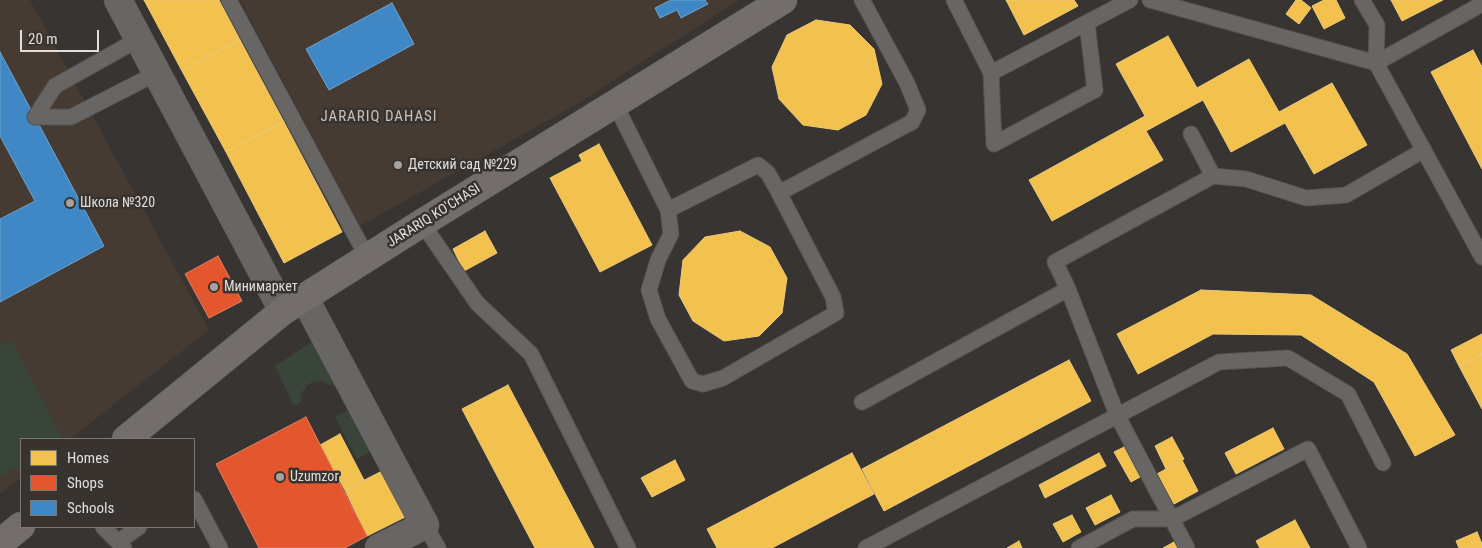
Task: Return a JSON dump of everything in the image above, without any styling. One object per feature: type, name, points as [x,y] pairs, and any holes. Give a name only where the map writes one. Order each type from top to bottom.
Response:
[{"type":"street","points":[[118,0],[157,73],[431,536],[381,548]]},
{"type":"street","name":"JARARIQ KO'CHASI","points":[[127,438],[293,304],[783,0]]},
{"type":"street","points":[[0,543],[20,527]]},
{"type":"lane","points":[[229,0],[367,257]]},
{"type":"lane","points":[[779,193],[912,122],[918,110],[908,83],[862,0]]},
{"type":"lane","points":[[954,0],[991,73],[994,144],[1095,90],[1087,23]]},
{"type":"lane","points":[[991,73],[1087,23],[1111,4],[1130,0]]},
{"type":"lane","points":[[1150,0],[1376,63],[1482,4]]},
{"type":"lane","points":[[1362,0],[1377,25],[1376,63],[1482,257]]},
{"type":"lane","points":[[139,39],[55,86],[35,116],[71,117],[157,73]]},
{"type":"lane","points":[[615,104],[668,210],[671,234],[658,260],[649,290],[658,320],[692,381],[703,384],[723,378],[836,313],[833,297],[779,193],[768,173],[758,165],[668,210]]},
{"type":"lane","points":[[1191,134],[1213,176]]},
{"type":"lane","points":[[1187,548],[1117,415],[1068,289],[1055,262],[1213,176],[1246,179],[1306,198],[1346,195],[1424,150]]},
{"type":"lane","points":[[422,223],[477,303],[531,354],[628,548]]},
{"type":"lane","points":[[862,402],[1068,289]]},
{"type":"lane","points":[[866,548],[1219,362],[1288,358],[1348,394],[1383,463]]},
{"type":"lane","points":[[1079,548],[1133,520],[1172,519],[1308,448],[1359,548]]},
{"type":"lane","points":[[195,501],[220,548]]},
{"type":"lane","points":[[104,528],[121,545],[138,528]]},
{"type":"shaded area","name":"Школа №320","points":[[0,0],[30,0],[209,330],[71,438],[20,438],[20,479],[0,494]]},
{"type":"shaded area","name":"Детский сад №229","points":[[240,0],[739,0],[577,104],[360,226]]},
{"type":"green space","points":[[11,340],[62,438],[20,438],[20,466],[0,477],[0,346]]},
{"type":"green space","points":[[313,341],[337,384],[331,385],[321,381],[310,383],[301,393],[301,402],[294,406],[275,366]]},
{"type":"green space","points":[[352,408],[373,450],[357,459],[335,417]]},
{"type":"building: Homes","points":[[144,0],[219,0],[240,40],[182,71]]},
{"type":"building: Homes","points":[[1006,0],[1074,0],[1078,6],[1024,35]]},
{"type":"building: Homes","points":[[1296,0],[1301,0],[1311,8],[1299,24],[1286,14]]},
{"type":"building: Homes","points":[[1324,0],[1336,0],[1345,18],[1324,29],[1312,6]]},
{"type":"building: Homes","points":[[1391,0],[1443,0],[1402,21]]},
{"type":"building: Homes","points":[[816,20],[850,25],[874,49],[882,84],[866,115],[838,130],[803,125],[779,99],[772,67],[787,35]]},
{"type":"building: Homes","points":[[1168,36],[1197,88],[1249,59],[1279,112],[1332,83],[1367,145],[1314,174],[1285,123],[1231,152],[1203,100],[1146,131],[1163,160],[1052,221],[1029,180],[1145,116],[1116,64]]},
{"type":"building: Homes","points":[[240,40],[284,122],[226,152],[182,71]]},
{"type":"building: Homes","points":[[1473,50],[1482,67],[1482,169],[1431,72]]},
{"type":"building: Homes","points":[[284,122],[342,232],[284,263],[226,152]]},
{"type":"building: Homes","points":[[599,144],[652,245],[600,272],[550,178],[582,161],[579,155]]},
{"type":"building: Homes","points":[[485,231],[497,253],[464,271],[453,249]]},
{"type":"building: Homes","points":[[740,231],[770,247],[787,278],[782,313],[759,336],[724,341],[693,321],[679,295],[683,260],[705,237]]},
{"type":"building: Homes","points":[[1201,290],[1311,295],[1407,354],[1455,435],[1415,456],[1374,382],[1301,335],[1213,334],[1138,374],[1117,334]]},
{"type":"building: Homes","points":[[1482,334],[1482,354],[1459,366],[1451,350]]},
{"type":"building: Homes","points":[[1482,354],[1482,409],[1459,366]]},
{"type":"building: Homes","points":[[1069,360],[1091,401],[884,511],[862,469]]},
{"type":"building: Homes","points":[[508,385],[594,548],[535,548],[462,409]]},
{"type":"building: Homes","points":[[1273,428],[1284,449],[1236,474],[1225,453]]},
{"type":"building: Homes","points":[[340,434],[364,480],[345,490],[320,445]]},
{"type":"building: Homes","points":[[1172,437],[1184,459],[1166,469],[1155,446]]},
{"type":"building: Homes","points":[[1124,447],[1140,477],[1131,482],[1114,452]]},
{"type":"building: Homes","points":[[852,453],[874,494],[772,548],[717,548],[707,529]]},
{"type":"building: Homes","points":[[1099,453],[1106,466],[1045,498],[1039,485]]},
{"type":"building: Homes","points":[[675,460],[685,480],[652,497],[641,478]]},
{"type":"building: Homes","points":[[1182,460],[1198,491],[1174,504],[1157,474]]},
{"type":"building: Homes","points":[[384,470],[407,516],[367,536],[345,490]]},
{"type":"building: Homes","points":[[1111,495],[1120,512],[1095,525],[1086,508]]},
{"type":"building: Homes","points":[[1072,515],[1081,532],[1063,542],[1053,524]]},
{"type":"building: Homes","points":[[1295,520],[1310,548],[1260,548],[1256,541]]},
{"type":"building: Homes","points":[[1477,532],[1482,548],[1459,548],[1456,541]]},
{"type":"building: Homes","points":[[1019,541],[1022,548],[1007,548]]},
{"type":"building: Homes","points":[[1174,542],[1178,548],[1163,548]]},
{"type":"building: Shops","name":"Минимаркет","points":[[218,256],[242,301],[209,318],[185,274]]},
{"type":"building: Shops","name":"Uzumzor","points":[[306,417],[367,536],[345,548],[259,548],[216,464]]},
{"type":"building: Schools","points":[[671,0],[705,0],[708,4],[681,18],[677,10],[660,18],[655,8]]},
{"type":"building: Schools","points":[[392,3],[414,44],[329,90],[306,49]]},
{"type":"building: Schools","points":[[0,52],[104,246],[0,302],[0,219],[35,201],[0,136]]},
{"type":"place","name":"Детский сад №229","points":[[398,165]]},
{"type":"place","name":"Школа №320","points":[[70,203]]},
{"type":"place","name":"Минимаркет","points":[[214,287]]},
{"type":"place","name":"Uzumzor","points":[[280,477]]},
{"type":"district","name":"JARARIQ DAHASI","points":[[379,117]]}]
